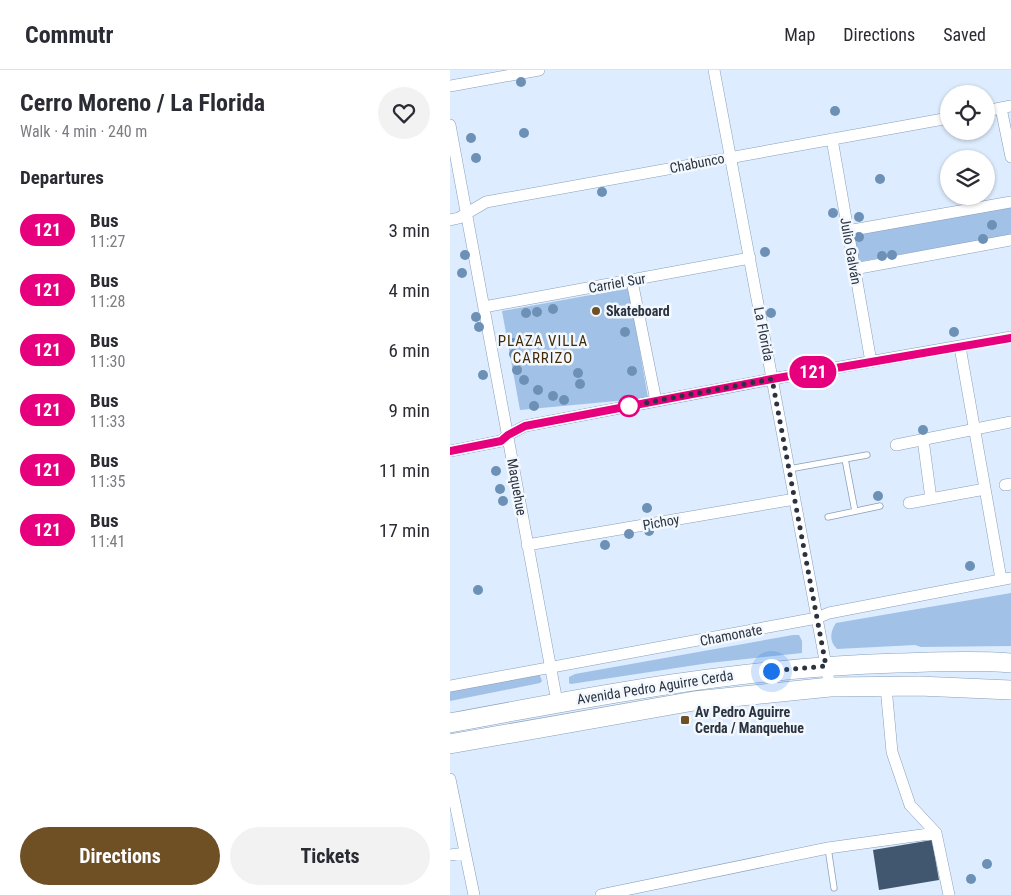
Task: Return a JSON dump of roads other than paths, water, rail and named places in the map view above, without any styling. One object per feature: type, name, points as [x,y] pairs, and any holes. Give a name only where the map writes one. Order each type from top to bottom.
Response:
[{"type":"main road","name":"Avenida Pedro Aguirre Cerda","points":[[450,722],[556,702],[700,679],[826,666],[959,661],[1011,663]]},
{"type":"main road","name":"Avenida Pedro Aguirre Cerda","points":[[450,744],[694,701],[830,687],[919,686],[1011,690]]},
{"type":"street","points":[[450,86],[539,70]]},
{"type":"street","name":"La Florida","points":[[714,70],[830,687]]},
{"type":"street","points":[[1006,107],[1011,157]]},
{"type":"street","name":"Chabunco","points":[[450,220],[459,218],[466,212],[486,202],[731,156],[940,120]]},
{"type":"street","name":"Maquehue","points":[[450,125],[556,702]]},
{"type":"street","name":"Julio Galván","points":[[832,139],[872,362]]},
{"type":"street","points":[[847,231],[1011,202]]},
{"type":"street","points":[[854,269],[1011,240]]},
{"type":"street","name":"Carriel Sur","points":[[484,307],[750,258]]},
{"type":"street","points":[[632,281],[656,401]]},
{"type":"street","points":[[450,451],[501,441],[525,426],[772,379],[1011,338]]},
{"type":"street","points":[[960,347],[976,428],[985,489],[1006,579]]},
{"type":"street","points":[[896,444],[1011,422]]},
{"type":"street","points":[[923,439],[931,499]]},
{"type":"street","points":[[909,503],[985,489]]},
{"type":"street","name":"Pichoy","points":[[527,545],[795,499]]},
{"type":"street","name":"Chamonate","points":[[450,686],[550,669],[817,618],[829,613],[1006,579]]},
{"type":"street","points":[[886,687],[892,752],[910,804],[936,833],[950,895]]},
{"type":"street","points":[[450,779],[474,895]]},
{"type":"street","points":[[601,895],[828,848],[936,833]]},
{"type":"street","points":[[450,855],[464,852]]},
{"type":"lane","points":[[790,469],[867,455]]},
{"type":"lane","points":[[845,459],[855,511]]},
{"type":"lane","points":[[828,518],[880,506]]},
{"type":"lane","points":[[828,848],[834,888]]},
{"type":"place","name":"Skateboard","points":[[596,311]]},
{"type":"place","name":"Av Pedro Aguirre Cerda / Manquehue","points":[[685,720]]},
{"type":"district","name":"PLAZA VILLA CARRIZO","points":[[543,350]]}]
